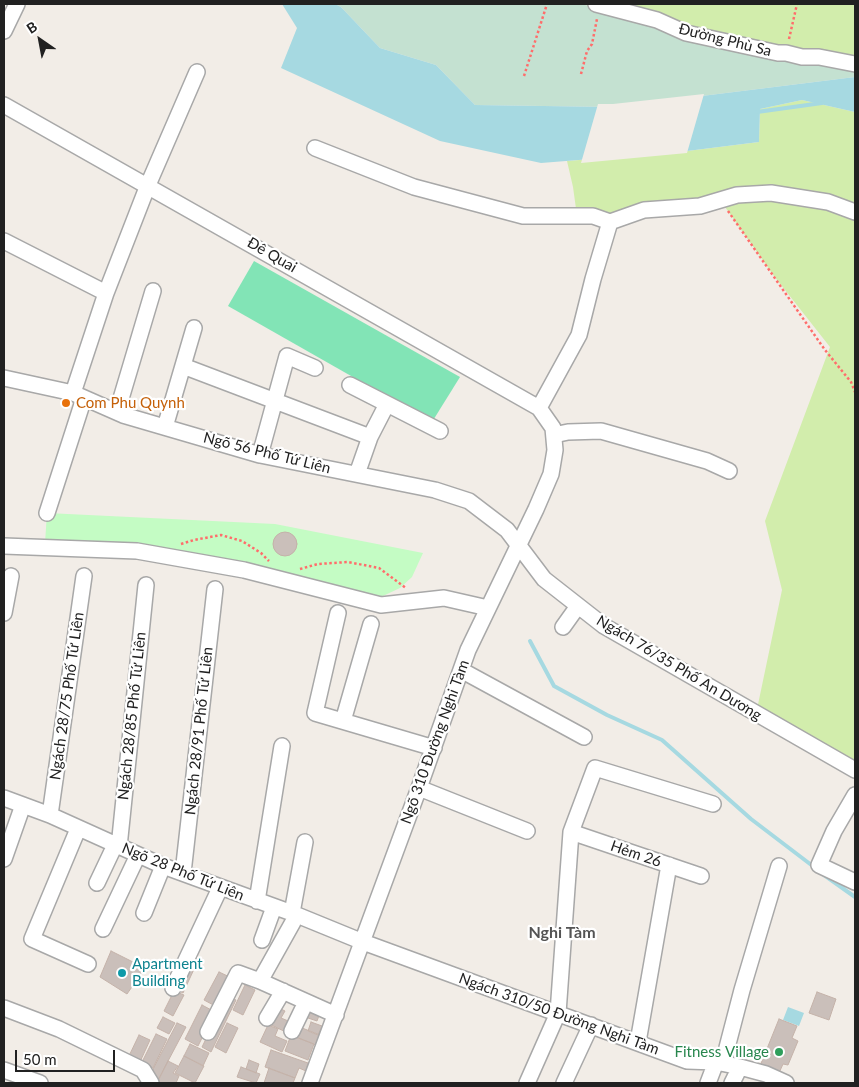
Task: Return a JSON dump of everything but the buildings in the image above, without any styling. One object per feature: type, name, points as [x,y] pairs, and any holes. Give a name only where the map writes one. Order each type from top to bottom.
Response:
[{"type":"street","points":[[4,31],[17,4]]},
{"type":"street","name":"Đường Phù Sa","points":[[598,4],[657,20],[686,32],[778,53],[802,57],[819,57],[855,64]]},
{"type":"street","points":[[47,513],[106,293],[148,185],[197,72]]},
{"type":"street","name":"Đê Quai","points":[[4,105],[540,408]]},
{"type":"street","points":[[315,148],[414,187],[523,216],[593,216],[610,222],[644,210],[700,206],[737,195],[772,193],[828,202],[855,212]]},
{"type":"street","points":[[540,408],[578,335],[592,279],[610,222]]},
{"type":"street","points":[[4,241],[106,293]]},
{"type":"street","points":[[117,412],[153,291]]},
{"type":"street","points":[[165,427],[194,328]]},
{"type":"street","points":[[260,455],[287,356],[314,368]]},
{"type":"street","points":[[183,366],[370,437]]},
{"type":"street","name":"Ngõ 56 Phố Tứ Liên","points":[[4,378],[79,396],[117,412],[260,455],[435,490],[469,501],[507,530],[518,545]]},
{"type":"street","points":[[350,384],[440,431]]},
{"type":"street","points":[[357,474],[370,437],[387,404]]},
{"type":"street","name":"Ngõ 310 Đường Nghi Tàm","points":[[310,1083],[434,748],[468,650],[550,474],[556,450],[554,428],[540,408]]},
{"type":"street","points":[[554,436],[568,432],[601,432],[707,460],[730,471]]},
{"type":"street","name":"Ngách 76/35 Phố An Dương","points":[[518,545],[544,579],[604,626],[855,770]]},
{"type":"street","points":[[4,546],[137,551],[244,570],[382,604],[444,598],[488,608]]},
{"type":"street","points":[[4,613],[11,576]]},
{"type":"street","name":"Ngách 28/75 Phố Tứ Liên","points":[[50,815],[84,576]]},
{"type":"street","name":"Ngách 28/85 Phố Tứ Liên","points":[[97,883],[117,846],[146,585]]},
{"type":"street","name":"Ngách 28/91 Phố Tứ Liên","points":[[183,873],[215,589]]},
{"type":"street","points":[[563,627],[578,606]]},
{"type":"street","points":[[338,613],[315,713],[434,748]]},
{"type":"street","points":[[343,721],[371,624]]},
{"type":"street","points":[[462,670],[584,738]]},
{"type":"street","points":[[257,901],[282,746]]},
{"type":"street","points":[[527,1083],[558,1013],[571,832],[595,768],[713,804]]},
{"type":"street","points":[[419,788],[527,830]]},
{"type":"street","points":[[855,795],[834,831],[819,865],[855,882]]},
{"type":"street","name":"Ngõ 28 Phố Tứ Liên","points":[[4,798],[50,815],[163,866],[363,942]]},
{"type":"street","points":[[4,859],[23,805]]},
{"type":"street","points":[[78,829],[32,939],[88,964]]},
{"type":"street","name":"Hẻm 26","points":[[571,832],[701,876]]},
{"type":"street","points":[[260,981],[293,922],[305,842]]},
{"type":"street","points":[[103,928],[138,855]]},
{"type":"street","points":[[638,1042],[669,865]]},
{"type":"street","points":[[144,913],[163,866]]},
{"type":"street","points":[[708,1083],[719,1063],[779,866]]},
{"type":"street","points":[[173,988],[220,888]]},
{"type":"street","points":[[262,940],[274,907]]},
{"type":"street","name":"Ngách 310/50 Đường Nghi Tàm","points":[[363,942],[687,1061],[719,1063],[740,1067],[766,1074],[786,1083]]},
{"type":"street","points":[[208,1032],[238,973],[336,1015]]},
{"type":"street","points":[[267,1018],[283,991]]},
{"type":"street","points":[[292,1031],[306,1002]]},
{"type":"street","points":[[4,1008],[59,1029],[143,1070],[151,1083]]},
{"type":"street","points":[[564,1083],[591,1025]]},
{"type":"street","points":[[732,1083],[740,1067]]},
{"type":"street","points":[[9,1076],[40,1083]]},
{"type":"path","points":[[524,76],[547,4]]},
{"type":"path","points":[[581,74],[587,51],[592,44],[598,4]]},
{"type":"path","points":[[786,53],[797,4]]},
{"type":"path","points":[[720,200],[825,350],[851,382],[855,392]]},
{"type":"path","points":[[161,556],[187,542],[221,535],[242,541],[261,553],[270,563]]},
{"type":"path","points":[[292,570],[318,564],[348,562],[379,568],[403,585],[417,601]]},
{"type":"green space","points":[[335,4],[582,4],[682,36],[855,66],[855,77],[613,107],[475,105],[436,65],[380,48],[341,7]]},
{"type":"green space","points":[[582,4],[855,4],[855,66],[682,36]]},
{"type":"green space","points":[[802,100],[855,112],[855,217],[803,201],[855,219],[855,771],[756,714],[782,590],[765,521],[830,347],[774,276],[720,200],[610,222],[577,216],[567,161],[679,152],[759,142],[760,109]]},
{"type":"green space","points":[[254,261],[460,377],[432,422],[228,306]]},
{"type":"green space","points":[[47,513],[275,524],[423,553],[412,577],[400,588],[370,602],[344,592],[45,543]]},
{"type":"water","points":[[282,4],[335,4],[341,7],[380,48],[436,65],[475,105],[613,107],[855,77],[855,112],[802,100],[760,109],[759,142],[679,152],[541,163],[440,141],[281,68],[297,28]]},
{"type":"water","points":[[788,1007],[804,1013],[799,1026],[783,1020]]},
{"type":"pier","points":[[704,94],[687,153],[581,163],[598,104]]},
{"type":"waterway","points":[[757,112],[822,103]]},
{"type":"waterway","points":[[530,641],[554,686],[607,715],[662,740],[751,819],[814,867]]},
{"type":"waterway","points":[[824,875],[855,897]]},
{"type":"place","name":"Com Phu Quynh","points":[[66,403]]},
{"type":"place","name":"Apartment Building","points":[[122,973]]},
{"type":"place","name":"Fitness Village","points":[[779,1052]]},
{"type":"district","name":"Nghi Tàm","points":[[562,933]]}]
